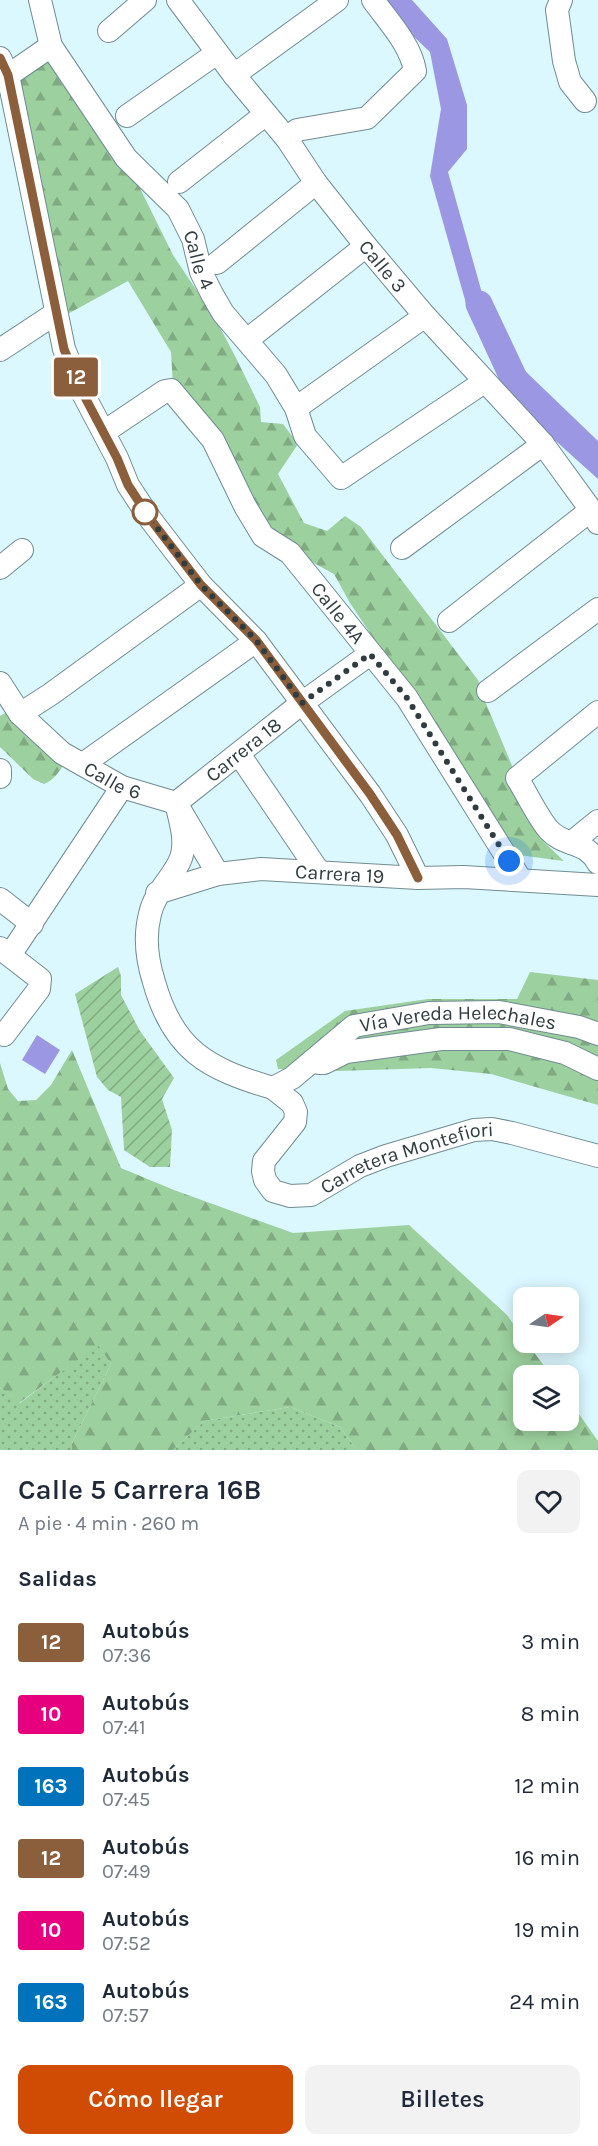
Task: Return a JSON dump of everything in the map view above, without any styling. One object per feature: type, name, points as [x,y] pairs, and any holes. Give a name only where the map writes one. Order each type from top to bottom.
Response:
[{"type":"street","points":[[40,0],[51,46],[3,71],[64,349],[79,386],[104,432],[128,485],[151,520],[201,585],[256,640],[386,818],[418,878]]},
{"type":"street","points":[[109,30],[146,0]]},
{"type":"street","points":[[234,75],[337,0]]},
{"type":"street","points":[[287,139],[297,130],[367,118],[415,71],[413,62],[396,32],[373,0]]},
{"type":"street","points":[[561,0],[557,10],[564,61],[570,82],[585,101]]},
{"type":"street","name":"Calle 3","points":[[182,1],[217,53],[287,139],[316,183],[366,246],[425,316],[543,444],[595,516]]},
{"type":"street","name":"Calle 4","points":[[51,46],[126,158],[178,209],[193,238],[201,272],[223,313],[276,375],[296,408],[304,436],[341,478],[484,382]]},
{"type":"street","points":[[127,116],[217,53]]},
{"type":"street","points":[[179,182],[266,114]]},
{"type":"street","points":[[217,262],[316,183]]},
{"type":"street","points":[[247,339],[366,246]]},
{"type":"street","points":[[0,350],[56,313]]},
{"type":"street","points":[[296,408],[425,316]]},
{"type":"street","name":"Calle 4A","points":[[104,432],[165,391],[171,390],[213,441],[263,536],[290,553],[407,698],[521,880]]},
{"type":"street","points":[[402,548],[543,444]]},
{"type":"street","points":[[449,621],[595,516]]},
{"type":"street","points":[[0,568],[22,550]]},
{"type":"street","points":[[20,714],[201,585]]},
{"type":"street","points":[[488,691],[598,609]]},
{"type":"street","points":[[83,764],[256,640]]},
{"type":"street","name":"Carrera 18","points":[[176,804],[302,703],[370,654]]},
{"type":"street","name":"Calle 6","points":[[0,683],[20,714],[62,753],[122,787],[176,804]]},
{"type":"street","points":[[598,712],[517,778],[549,831],[571,843],[586,847],[598,862]]},
{"type":"street","points":[[239,754],[319,872]]},
{"type":"street","points":[[0,770],[0,777]]},
{"type":"street","points":[[4,1035],[39,989],[41,983],[40,979],[5,952],[33,924],[122,787]]},
{"type":"street","points":[[176,804],[218,874]]},
{"type":"street","points":[[176,804],[183,832],[181,857],[158,894],[149,914],[147,957],[158,996],[170,1025],[186,1046],[206,1062],[245,1080],[273,1088]]},
{"type":"street","points":[[571,843],[598,821]]},
{"type":"street","name":"Carrera 19","points":[[158,894],[218,874],[261,869],[598,885]]},
{"type":"street","points":[[0,899],[33,924]]},
{"type":"street","name":"Vía Vereda Helechales","points":[[273,1088],[292,1078],[354,1026],[429,1013],[500,1012],[579,1027],[598,1034]]},
{"type":"street","points":[[311,1062],[324,1063],[346,1052],[441,1039],[509,1039],[565,1053],[598,1069]]},
{"type":"street","name":"Carretera Montefiori","points":[[273,1088],[292,1104],[296,1112],[295,1122],[264,1161],[262,1171],[273,1191],[290,1196],[311,1195],[360,1166],[474,1130],[492,1129],[512,1133],[598,1156]]},
{"type":"green space","points":[[51,48],[125,158],[173,255],[215,318],[260,407],[261,422],[283,424],[298,444],[278,474],[304,523],[327,531],[345,516],[361,527],[478,680],[544,842],[564,861],[518,855],[350,603],[334,574],[277,543],[173,386],[171,352],[128,281],[64,316],[11,78]]},
{"type":"green space","points":[[5,713],[14,713],[64,764],[51,780],[44,784],[33,779],[0,747],[0,716]]},
{"type":"green space","points":[[118,967],[121,976],[121,995],[140,1031],[174,1078],[162,1099],[172,1130],[170,1167],[150,1167],[124,1150],[121,1097],[108,1090],[97,1077],[75,994]]},
{"type":"green space","points":[[530,972],[598,980],[598,1105],[491,1074],[431,1068],[338,1071],[278,1069],[276,1060],[345,1011],[428,999],[517,999]]},
{"type":"green space","points":[[72,1050],[121,1168],[174,1190],[293,1233],[409,1225],[507,1315],[513,1324],[513,1353],[534,1353],[544,1365],[513,1365],[513,1431],[579,1431],[579,1414],[598,1441],[598,1450],[357,1450],[340,1427],[290,1407],[204,1421],[173,1450],[72,1450],[72,1443],[111,1364],[98,1345],[19,1403],[0,1387],[0,1063],[8,1089],[18,1101],[36,1100],[51,1085]]},
{"type":"green space","points":[[98,1344],[111,1364],[72,1443],[72,1450],[0,1450],[0,1387],[20,1403]]},
{"type":"green space","points":[[290,1407],[340,1427],[357,1450],[173,1450],[204,1421]]},
{"type":"shaded area","points":[[375,0],[412,0],[447,39],[467,105],[467,149],[448,172],[496,343],[598,441],[598,479],[507,397],[469,314],[430,176],[441,109],[430,52]]},
{"type":"shaded area","points":[[37,1035],[60,1050],[45,1074],[22,1060]]},
{"type":"waterway","points":[[479,304],[514,378]]},
{"type":"bus line","name":"12","points":[[0,58],[8,75],[64,349],[79,386],[117,458],[128,485],[151,520],[201,585],[256,640],[370,794],[397,835],[418,878]]},
{"type":"route","points":[[145,512],[201,585],[256,640],[302,703],[370,654],[407,698],[509,861]]}]
